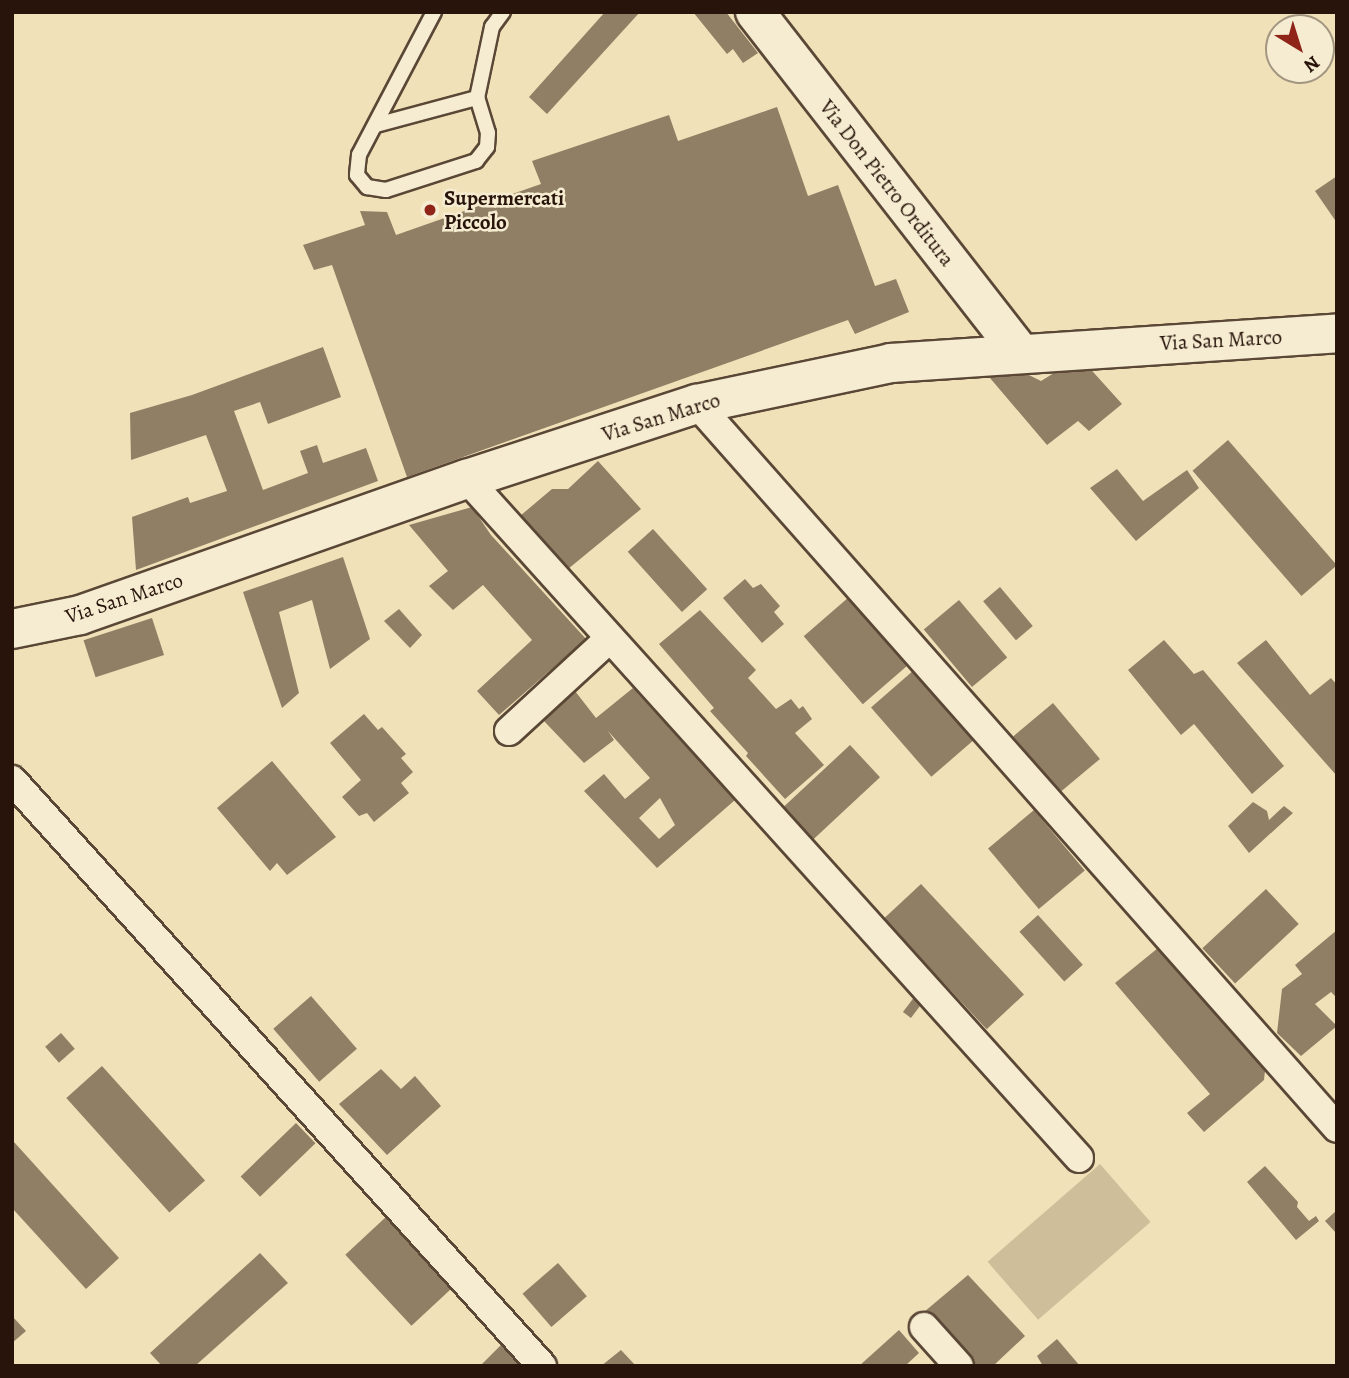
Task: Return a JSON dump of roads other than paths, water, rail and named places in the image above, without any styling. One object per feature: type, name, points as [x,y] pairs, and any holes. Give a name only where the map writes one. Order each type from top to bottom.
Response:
[{"type":"street","name":"Via Don Pietro Orditura","points":[[755,12],[1020,352]]},
{"type":"street","name":"Via San Marco","points":[[12,629],[80,615],[467,479],[697,404],[891,363],[1020,352],[1337,333]]},
{"type":"street","points":[[697,404],[1337,1128]]},
{"type":"street","points":[[467,479],[1079,1158]]},
{"type":"street","points":[[509,731],[610,638]]},
{"type":"street","points":[[12,780],[542,1366]]},
{"type":"street","points":[[924,1327],[959,1366]]},
{"type":"lane","points":[[434,12],[359,155],[357,175],[367,187],[386,190],[476,161],[487,147],[488,133],[477,98],[492,27],[503,12]]},
{"type":"lane","points":[[376,125],[477,98]]},
{"type":"place","name":"Supermercati Piccolo","points":[[430,210]]}]
